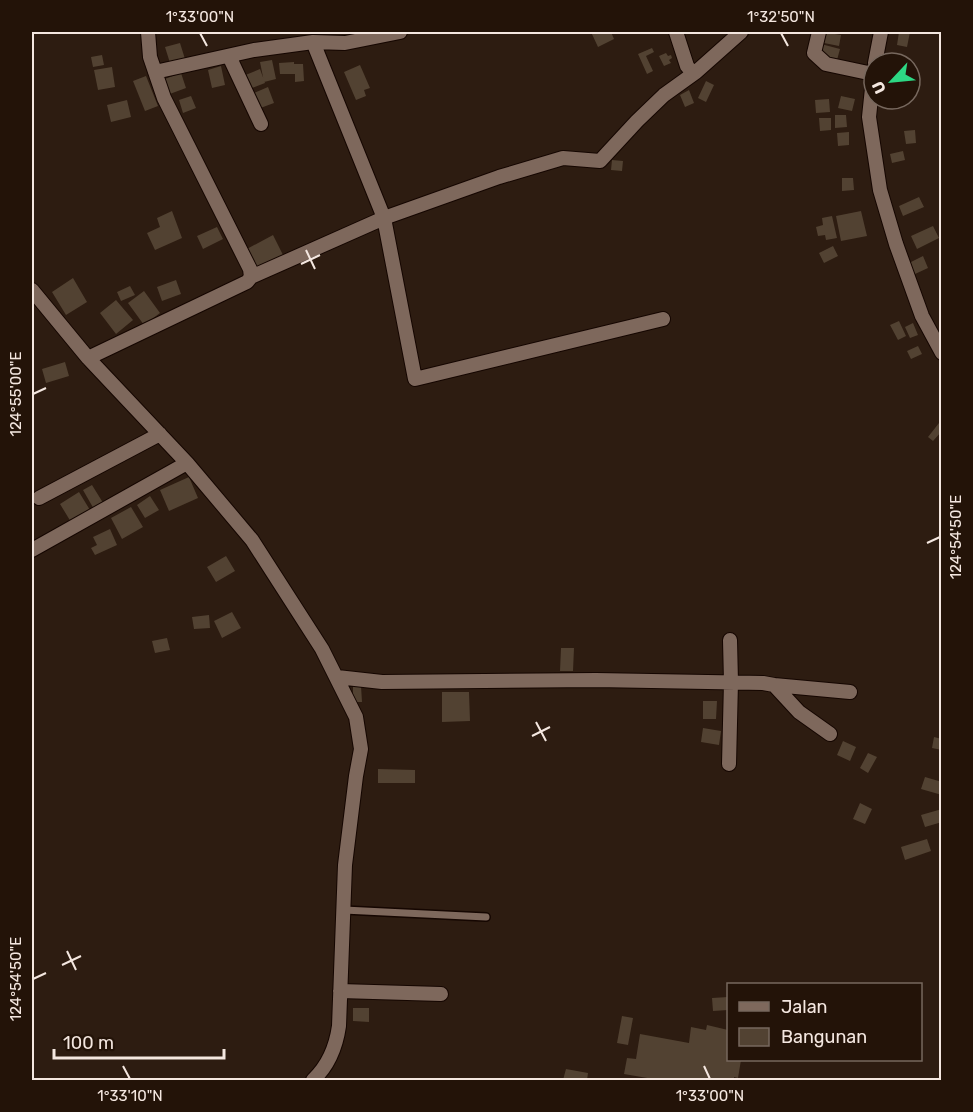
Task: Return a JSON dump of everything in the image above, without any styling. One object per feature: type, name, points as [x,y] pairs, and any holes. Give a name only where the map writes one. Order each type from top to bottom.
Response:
[{"type":"street","points":[[148,32],[150,57],[164,98],[250,269],[251,277]]},
{"type":"street","points":[[155,72],[254,50],[313,42],[345,44],[400,32]]},
{"type":"street","points":[[676,32],[687,66],[691,71],[696,72]]},
{"type":"street","points":[[88,358],[247,282],[251,277],[384,218],[499,177],[563,158],[600,161],[664,95],[696,72],[741,32]]},
{"type":"street","points":[[819,32],[814,52],[826,64],[862,68]]},
{"type":"street","points":[[877,51],[881,32]]},
{"type":"street","points":[[313,42],[384,218],[415,379],[663,319]]},
{"type":"street","points":[[229,56],[261,124]]},
{"type":"street","points":[[870,111],[880,190],[896,244],[922,316],[942,353]]},
{"type":"street","points":[[32,290],[88,358],[187,463],[252,540],[322,649],[356,717],[361,749],[345,864],[336,1041],[321,1072],[313,1080]]},
{"type":"street","points":[[39,498],[160,434]]},
{"type":"street","points":[[32,550],[187,463]]},
{"type":"street","points":[[729,764],[730,640]]},
{"type":"street","points":[[337,677],[382,682],[596,680],[763,682],[850,692]]},
{"type":"street","points":[[774,685],[799,712],[830,734]]},
{"type":"street","points":[[340,991],[441,994]]},
{"type":"lane","points":[[344,910],[486,917]]},
{"type":"building","points":[[591,32],[611,32],[614,39],[598,47]]},
{"type":"building","points":[[823,32],[841,35],[839,46],[819,42]]},
{"type":"building","points":[[899,32],[910,32],[907,47],[897,45]]},
{"type":"building","points":[[180,43],[185,59],[170,63],[165,47]]},
{"type":"building","points":[[821,44],[840,49],[837,60],[818,55]]},
{"type":"building","points":[[652,48],[654,52],[646,56],[653,71],[647,74],[638,54]]},
{"type":"building","points":[[666,53],[672,58],[669,60],[671,63],[664,66],[659,56]]},
{"type":"building","points":[[102,55],[104,65],[93,67],[91,57]]},
{"type":"building","points":[[272,60],[276,79],[264,82],[260,62]]},
{"type":"building","points":[[294,62],[294,64],[303,64],[304,81],[295,82],[295,74],[280,74],[279,63]]},
{"type":"building","points":[[360,65],[370,88],[364,90],[366,96],[356,100],[344,72]]},
{"type":"building","points":[[221,66],[225,85],[212,88],[208,70]]},
{"type":"building","points":[[112,67],[115,87],[98,90],[94,70]]},
{"type":"building","points":[[260,69],[265,83],[249,89],[243,76]]},
{"type":"building","points":[[181,73],[186,88],[167,95],[162,80]]},
{"type":"building","points":[[146,76],[158,106],[145,111],[133,81]]},
{"type":"building","points":[[706,81],[714,85],[706,102],[698,98]]},
{"type":"building","points":[[268,87],[274,103],[255,110],[249,95]]},
{"type":"building","points":[[689,90],[694,103],[685,107],[680,95]]},
{"type":"building","points":[[191,96],[196,108],[183,113],[179,100]]},
{"type":"building","points":[[841,96],[855,99],[852,111],[838,108]]},
{"type":"building","points":[[829,99],[830,112],[816,113],[815,100]]},
{"type":"building","points":[[127,100],[131,117],[111,122],[107,105]]},
{"type":"building","points":[[835,115],[846,115],[847,127],[835,128]]},
{"type":"building","points":[[819,118],[831,118],[831,130],[820,131]]},
{"type":"building","points":[[915,130],[916,143],[906,144],[904,131]]},
{"type":"building","points":[[849,132],[849,145],[838,146],[837,133]]},
{"type":"building","points":[[903,151],[905,160],[892,163],[890,154]]},
{"type":"building","points":[[612,160],[623,161],[622,171],[611,170]]},
{"type":"building","points":[[842,178],[853,178],[854,190],[842,191]]},
{"type":"building","points":[[919,197],[924,207],[903,216],[899,206]]},
{"type":"building","points":[[172,211],[182,238],[155,250],[147,233],[160,227],[157,218]]},
{"type":"building","points":[[861,211],[867,236],[841,241],[836,216]]},
{"type":"building","points":[[832,216],[837,238],[826,240],[825,235],[818,236],[816,227],[823,225],[822,218]]},
{"type":"building","points":[[933,226],[939,238],[917,249],[911,236]]},
{"type":"building","points":[[217,227],[223,239],[203,249],[197,236]]},
{"type":"building","points":[[273,235],[283,255],[255,270],[245,250]]},
{"type":"building","points":[[833,246],[838,256],[824,263],[819,253]]},
{"type":"building","points":[[923,256],[928,268],[915,274],[909,263]]},
{"type":"building","points":[[73,278],[87,302],[66,315],[52,292]]},
{"type":"building","points":[[176,280],[181,294],[162,301],[157,287]]},
{"type":"building","points":[[130,286],[135,295],[121,301],[117,292]]},
{"type":"building","points":[[144,291],[160,313],[144,325],[128,303]]},
{"type":"building","points":[[116,300],[133,320],[116,334],[100,313]]},
{"type":"building","points":[[899,321],[906,336],[898,340],[890,325]]},
{"type":"building","points":[[913,323],[918,335],[910,338],[905,327]]},
{"type":"building","points":[[918,346],[922,354],[911,359],[907,351]]},
{"type":"building","points":[[65,362],[69,376],[46,383],[42,369]]},
{"type":"building","points":[[939,423],[942,425],[942,431],[933,441],[928,437]]},
{"type":"building","points":[[189,477],[198,498],[169,511],[160,490]]},
{"type":"building","points":[[92,485],[105,506],[95,511],[83,490]]},
{"type":"building","points":[[79,492],[93,515],[74,527],[60,504]]},
{"type":"building","points":[[150,496],[159,510],[145,518],[137,505]]},
{"type":"building","points":[[131,507],[143,527],[122,539],[111,518]]},
{"type":"building","points":[[110,529],[117,545],[95,555],[91,548],[97,545],[93,537]]},
{"type":"building","points":[[226,556],[235,571],[216,582],[207,567]]},
{"type":"building","points":[[232,612],[241,628],[222,638],[214,621]]},
{"type":"building","points":[[209,615],[210,628],[194,629],[192,617]]},
{"type":"building","points":[[167,638],[170,650],[155,653],[152,641]]},
{"type":"building","points":[[561,648],[574,648],[573,671],[560,671]]},
{"type":"building","points":[[353,686],[361,686],[362,702],[353,702]]},
{"type":"building","points":[[442,692],[469,692],[470,721],[442,722]]},
{"type":"building","points":[[703,701],[717,701],[716,719],[703,719]]},
{"type":"building","points":[[703,728],[721,731],[719,745],[701,742]]},
{"type":"building","points":[[934,737],[942,739],[942,750],[932,748]]},
{"type":"building","points":[[843,741],[856,747],[850,761],[837,755]]},
{"type":"building","points":[[868,753],[877,757],[868,773],[860,768]]},
{"type":"building","points":[[378,769],[415,770],[415,783],[378,783]]},
{"type":"building","points":[[925,777],[942,782],[942,795],[921,789]]},
{"type":"building","points":[[860,803],[872,809],[865,824],[853,819]]},
{"type":"building","points":[[942,809],[942,822],[925,827],[921,815]]},
{"type":"building","points":[[927,839],[931,851],[905,860],[901,847]]},
{"type":"building","points":[[727,997],[727,1010],[713,1011],[712,998]]},
{"type":"building","points":[[353,1008],[369,1008],[369,1022],[353,1021]]},
{"type":"building","points":[[622,1016],[633,1018],[628,1045],[617,1043]]},
{"type":"building","points":[[707,1025],[727,1030],[727,1061],[741,1061],[738,1078],[734,1077],[734,1080],[659,1080],[624,1074],[627,1058],[636,1059],[640,1034],[689,1043],[691,1027],[706,1030]]},
{"type":"building","points":[[566,1069],[588,1073],[587,1080],[563,1080]]}]
